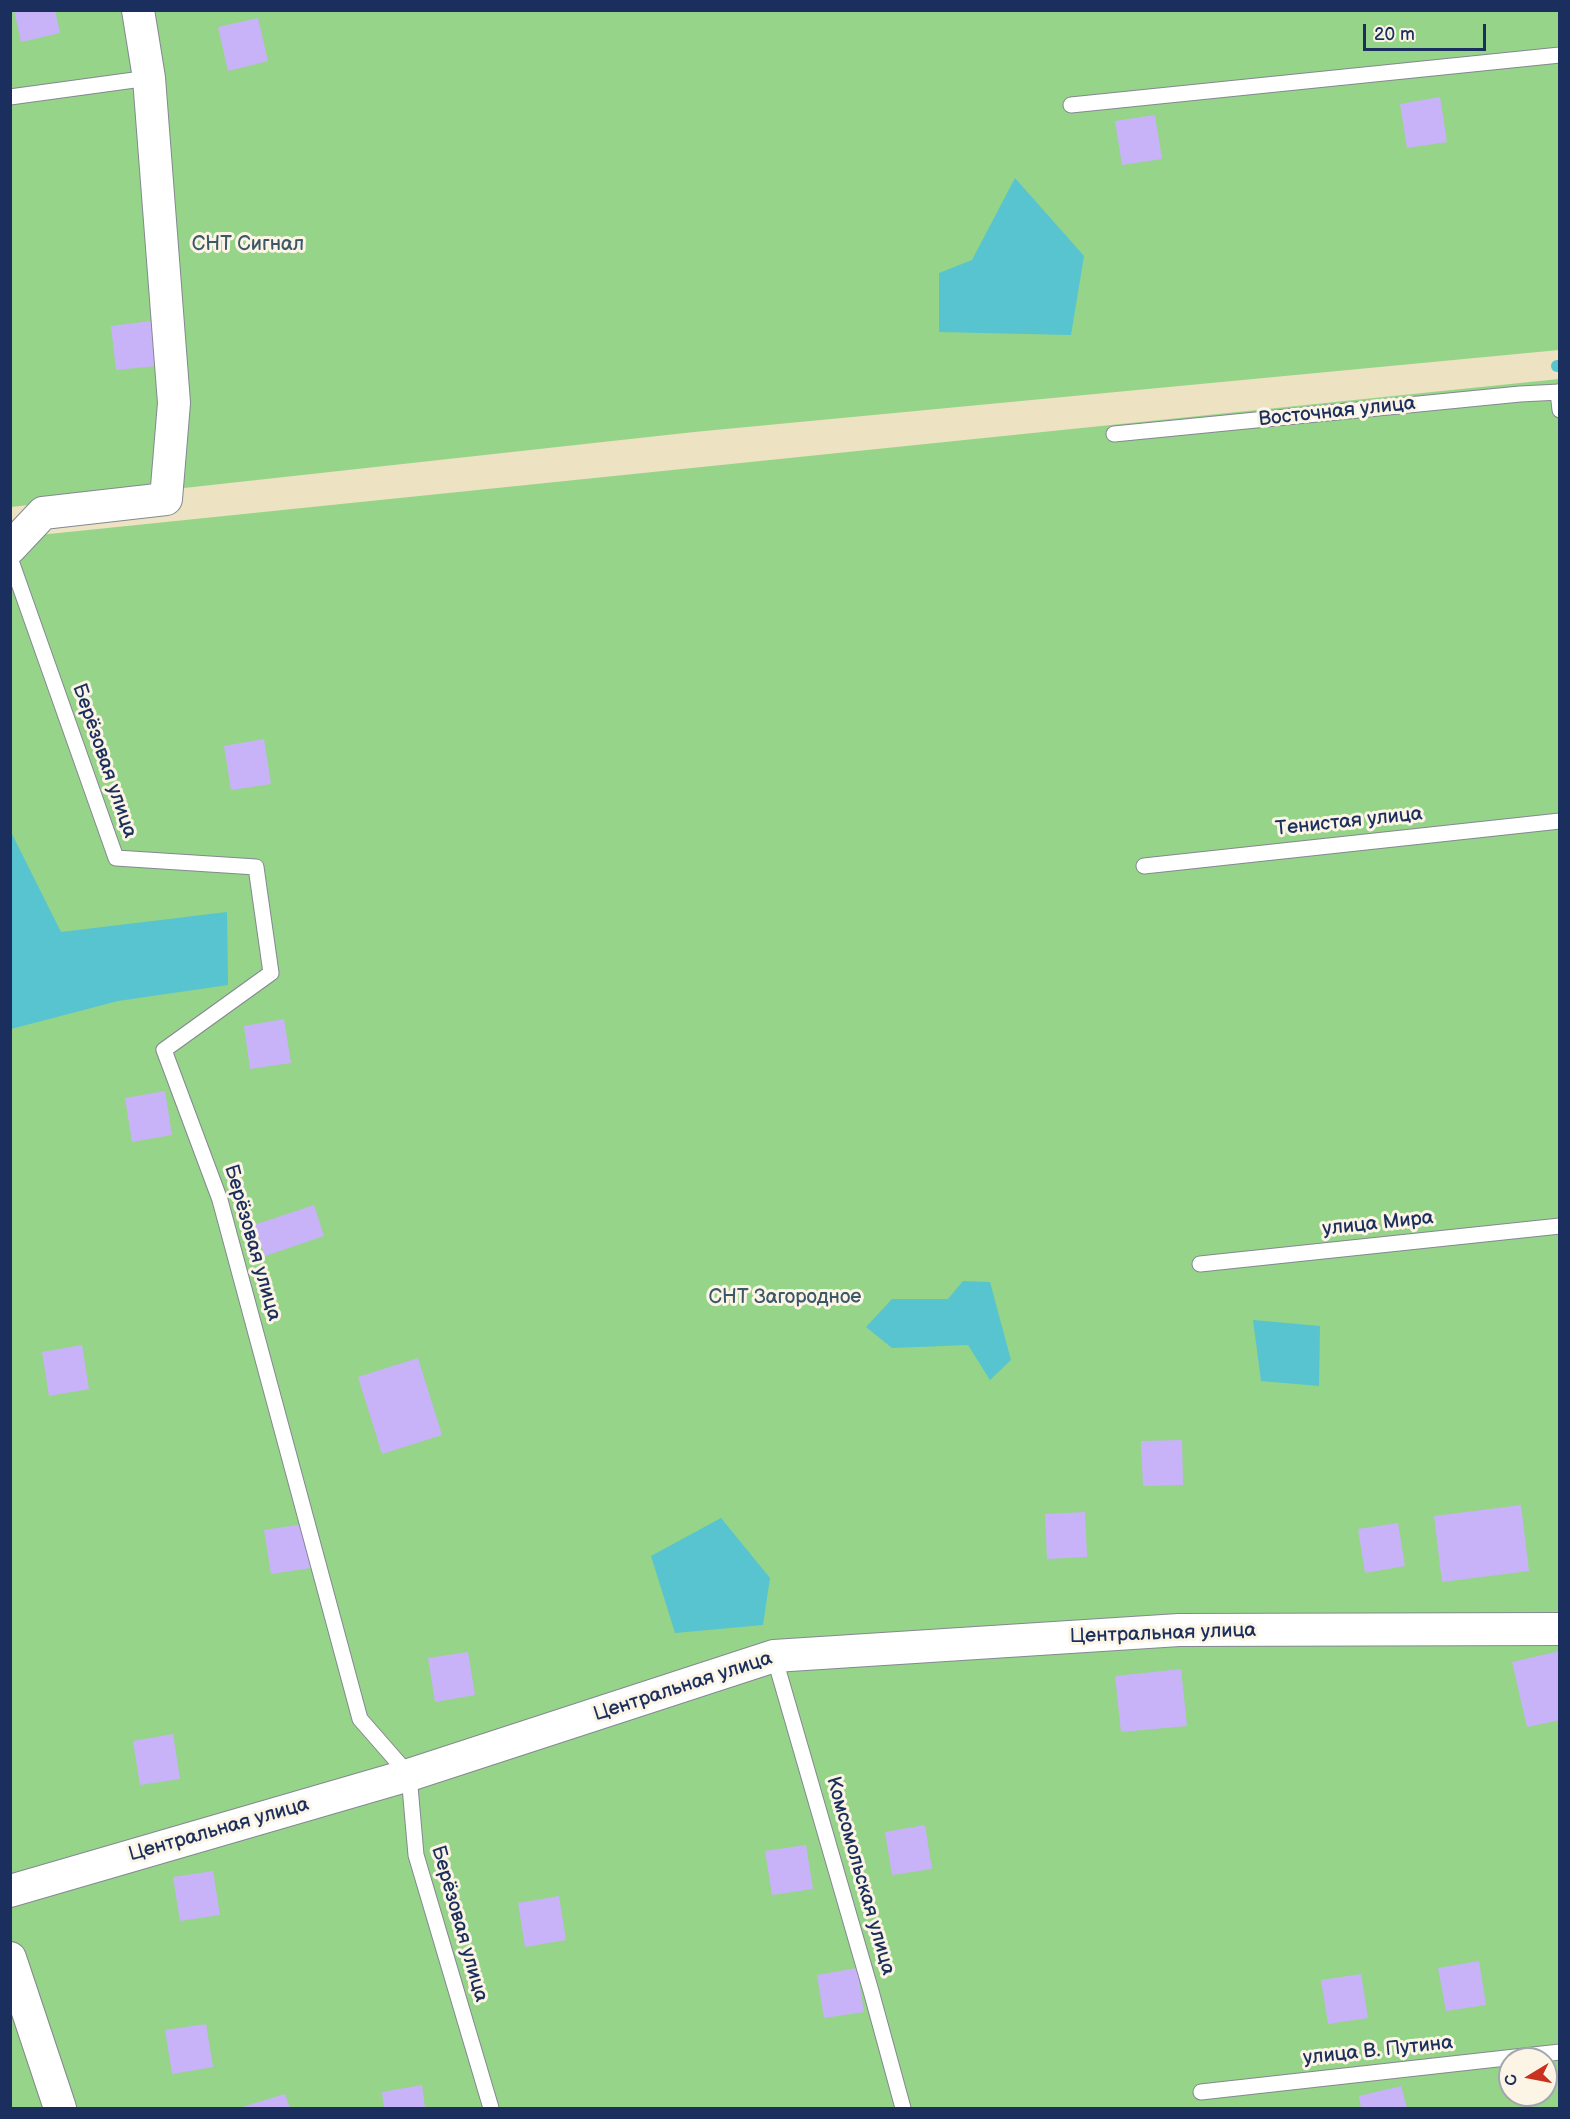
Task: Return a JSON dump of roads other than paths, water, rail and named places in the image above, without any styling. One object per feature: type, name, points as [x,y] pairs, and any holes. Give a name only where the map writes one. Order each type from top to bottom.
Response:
[{"type":"street","points":[[10,549],[42,513],[166,499],[174,403],[149,78],[138,10]]},
{"type":"street","name":"Центральная улица","points":[[10,1891],[409,1775],[774,1656],[1179,1630],[1560,1629]]},
{"type":"street","points":[[10,1958],[60,2109]]},
{"type":"lane","points":[[1071,105],[1560,55]]},
{"type":"lane","points":[[10,97],[149,78]]},
{"type":"lane","points":[[1559,392],[1560,410]]},
{"type":"lane","name":"Восточная улица","points":[[1114,434],[1559,392]]},
{"type":"lane","name":"Берёзовая улица","points":[[10,558],[116,858],[256,867],[271,973],[164,1050],[220,1200],[336,1621],[360,1719],[409,1775],[416,1856],[491,2109]]},
{"type":"lane","name":"Тенистая улица","points":[[1144,866],[1560,821]]},
{"type":"lane","name":"улица Мира","points":[[1200,1264],[1560,1226]]},
{"type":"lane","name":"Комсомольская улица","points":[[774,1656],[871,1990],[903,2109]]},
{"type":"lane","name":"улица В. Путина","points":[[1201,2092],[1560,2052]]},
{"type":"water","points":[[1015,178],[1084,256],[1071,335],[939,332],[939,273],[972,260]]},
{"type":"water","points":[[10,830],[61,932],[227,912],[228,985],[118,1001],[11,1029]]},
{"type":"water","points":[[963,1281],[990,1282],[1011,1360],[990,1380],[968,1345],[892,1348],[866,1327],[892,1299],[948,1299]]},
{"type":"water","points":[[1253,1320],[1320,1326],[1319,1386],[1261,1381]]},
{"type":"water","points":[[721,1518],[770,1578],[763,1625],[675,1633],[651,1556]]},
{"type":"park label","name":"СНТ Сигнал","points":[[248,245]]},
{"type":"park label","name":"СНТ Загородное","points":[[785,1298]]}]
